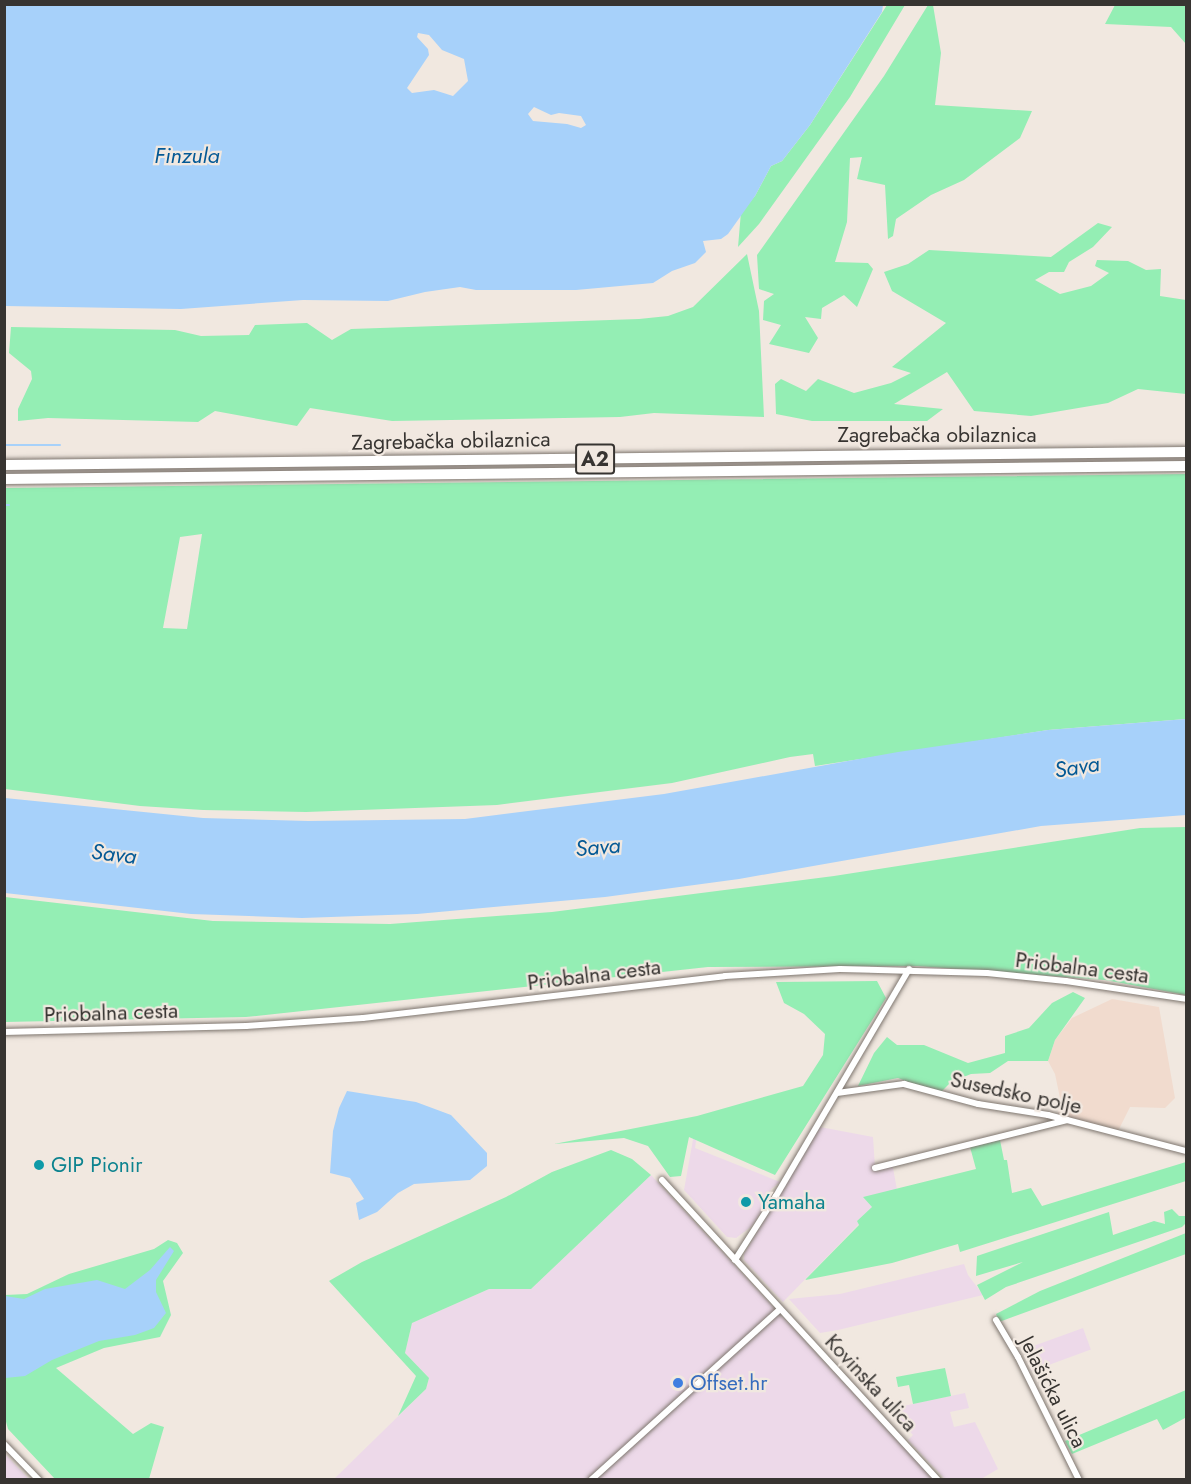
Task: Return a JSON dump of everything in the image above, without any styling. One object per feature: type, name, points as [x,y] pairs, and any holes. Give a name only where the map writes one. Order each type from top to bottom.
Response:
[{"type":"highway","name":"Zagrebačka obilaznica","points":[[4,465],[1186,452]]},
{"type":"highway","name":"Zagrebačka obilaznica","points":[[4,479],[1186,466]]},
{"type":"street","name":"Priobalna cesta","points":[[4,1032],[246,1026],[363,1018],[725,976],[840,969],[909,969],[1066,981],[1186,999]]},
{"type":"street","points":[[735,1260],[837,1093],[909,969]]},
{"type":"street","name":"Susedsko polje","points":[[837,1093],[904,1084],[978,1104],[1067,1120],[1186,1151]]},
{"type":"street","points":[[875,1168],[1067,1120]]},
{"type":"street","name":"Kovinska ulica","points":[[662,1180],[938,1479]]},
{"type":"street","points":[[591,1479],[780,1309]]},
{"type":"street","name":"Jelašićka ulica","points":[[996,1320],[1018,1357],[1079,1479]]},
{"type":"street","points":[[4,1444],[39,1479]]},
{"type":"shaded area","points":[[1112,999],[1159,1007],[1175,1098],[1165,1108],[1130,1107],[1118,1131],[1058,1116],[1060,1098],[1055,1074],[1048,1061],[1055,1040],[1072,1018]]},
{"type":"shaded area","points":[[820,1127],[873,1137],[875,1167],[892,1162],[897,1190],[863,1197],[872,1207],[857,1221],[859,1224],[783,1302],[744,1260],[744,1254]]},
{"type":"shaded area","points":[[694,1134],[697,1134],[695,1148],[780,1182],[771,1189],[763,1209],[752,1226],[736,1238],[727,1237],[684,1190]]},
{"type":"shaded area","points":[[651,1175],[933,1479],[333,1480],[426,1389],[429,1378],[405,1353],[412,1323],[489,1289],[531,1289]]},
{"type":"shaded area","points":[[964,1264],[968,1275],[983,1295],[838,1330],[820,1333],[789,1299],[840,1294]]},
{"type":"shaded area","points":[[1083,1328],[1091,1350],[1032,1371],[1024,1350]]},
{"type":"shaded area","points":[[965,1393],[969,1408],[950,1412],[954,1427],[975,1422],[998,1469],[981,1479],[945,1479],[908,1440],[913,1435],[889,1409]]},
{"type":"shaded area","points":[[5,1454],[29,1479],[5,1479]]},
{"type":"green space","points":[[887,5],[905,5],[850,97],[759,224],[738,247],[741,212],[755,196],[771,166],[782,161],[810,125]]},
{"type":"green space","points":[[928,5],[933,5],[941,53],[935,105],[1032,111],[1020,138],[964,180],[931,195],[896,219],[893,236],[888,239],[885,185],[857,179],[862,157],[850,158],[847,222],[835,262],[868,263],[873,269],[857,307],[844,295],[822,308],[821,319],[805,317],[818,338],[809,353],[769,344],[781,325],[763,320],[764,301],[774,294],[759,289],[757,255],[884,76]]},
{"type":"green space","points":[[1115,5],[1186,5],[1186,44],[1171,27],[1105,24]]},
{"type":"green space","points":[[1098,223],[1112,227],[1093,247],[1069,262],[1064,272],[1049,272],[1035,280],[1060,294],[1091,286],[1109,273],[1095,266],[1097,260],[1128,261],[1146,270],[1161,269],[1160,296],[1186,300],[1186,394],[1138,389],[1108,403],[1031,416],[974,411],[947,372],[894,404],[943,409],[927,421],[812,421],[776,414],[775,384],[781,379],[806,391],[818,379],[854,393],[891,383],[911,373],[892,367],[946,323],[892,291],[884,272],[908,264],[929,250],[1051,257]]},
{"type":"green space","points":[[747,254],[759,311],[764,417],[654,413],[620,417],[392,421],[310,408],[297,426],[215,411],[198,422],[48,418],[18,421],[18,409],[32,379],[31,371],[9,353],[11,327],[175,330],[201,336],[249,335],[255,325],[307,323],[332,340],[351,329],[639,319],[668,316],[693,307]]},
{"type":"green space","points":[[1186,474],[1186,719],[1048,730],[815,766],[813,754],[672,783],[497,805],[306,812],[203,810],[140,806],[5,789],[5,488]],"holes":[[[202,534],[187,629],[163,628],[180,537]]]},
{"type":"green space","points":[[1186,827],[1186,995],[1105,980],[918,966],[708,967],[246,1017],[5,1022],[5,897],[213,921],[390,924],[552,912],[834,876],[1140,828]]},
{"type":"green space","points":[[877,981],[886,998],[775,1175],[689,1137],[681,1176],[670,1177],[648,1146],[624,1138],[554,1144],[697,1116],[803,1086],[823,1055],[825,1034],[804,1014],[784,1003],[776,982]]},
{"type":"green space","points":[[1073,992],[1085,998],[1055,1040],[1048,1061],[1008,1061],[990,1073],[971,1074],[951,1082],[939,1094],[898,1078],[858,1086],[874,1053],[887,1037],[897,1045],[924,1045],[968,1063],[1005,1053],[1005,1036],[1029,1028],[1052,1003]]},
{"type":"green space","points":[[1000,1140],[1004,1160],[1007,1160],[1012,1193],[1031,1188],[1042,1206],[1186,1162],[1186,1181],[960,1252],[958,1244],[892,1263],[805,1280],[859,1225],[857,1221],[872,1207],[863,1197],[976,1169],[970,1147]]},
{"type":"green space","points":[[611,1150],[632,1159],[651,1175],[531,1289],[489,1289],[412,1323],[405,1353],[429,1378],[426,1389],[398,1416],[416,1376],[329,1281],[362,1262],[506,1197],[552,1172]]},
{"type":"green space","points":[[1172,1209],[1179,1216],[1186,1216],[1186,1223],[1182,1227],[1006,1287],[985,1300],[977,1285],[1023,1262],[976,1276],[977,1256],[1109,1212],[1113,1235],[1154,1221],[1165,1224],[1164,1212]]},
{"type":"green space","points":[[1186,1233],[1186,1254],[999,1322],[996,1314],[1040,1291]]},
{"type":"green space","points":[[168,1240],[177,1243],[183,1253],[163,1281],[171,1315],[160,1337],[104,1348],[56,1368],[133,1434],[151,1423],[164,1427],[149,1479],[55,1479],[8,1429],[5,1418],[5,1295],[27,1294],[69,1274],[154,1249]]},
{"type":"green space","points":[[945,1368],[951,1396],[913,1404],[909,1385],[898,1387],[896,1377]]},
{"type":"green space","points":[[1186,1390],[1186,1421],[1185,1418],[1163,1430],[1157,1419],[1072,1454],[1065,1441]]},
{"type":"water","name":"Finzula","points":[[5,4],[883,4],[882,12],[810,125],[782,161],[771,166],[755,196],[728,234],[721,239],[703,241],[706,252],[695,263],[672,271],[653,283],[576,290],[476,290],[460,287],[388,301],[303,300],[181,309],[5,306]],"holes":[[[418,33],[429,35],[442,50],[464,59],[468,81],[453,96],[434,90],[412,93],[407,88],[429,55],[428,49],[417,37]],[[534,107],[551,115],[559,113],[581,116],[586,125],[581,128],[567,124],[533,121],[528,114]]]},
{"type":"water","name":"Sava","points":[[1186,719],[1186,815],[1041,826],[739,879],[605,897],[417,914],[302,918],[191,914],[5,893],[5,798],[203,818],[308,821],[465,819],[664,794],[898,752],[1048,730]]},
{"type":"water","points":[[347,1091],[416,1102],[451,1115],[487,1153],[487,1166],[470,1180],[414,1184],[398,1193],[377,1212],[359,1220],[356,1203],[364,1199],[350,1178],[330,1173],[333,1131],[339,1108]]},
{"type":"water","points":[[170,1247],[174,1251],[156,1280],[156,1292],[166,1313],[154,1328],[135,1335],[99,1341],[52,1360],[25,1376],[5,1378],[5,1296],[24,1299],[45,1289],[97,1280],[125,1289],[150,1270]]},
{"type":"waterway","points":[[4,445],[60,445]]},
{"type":"waterway","points":[[4,505],[9,505]]},
{"type":"place","name":"GIP Pionir","points":[[39,1165]]},
{"type":"place","name":"Yamaha","points":[[746,1202]]},
{"type":"place","name":"Offset.hr","points":[[678,1383]]}]
